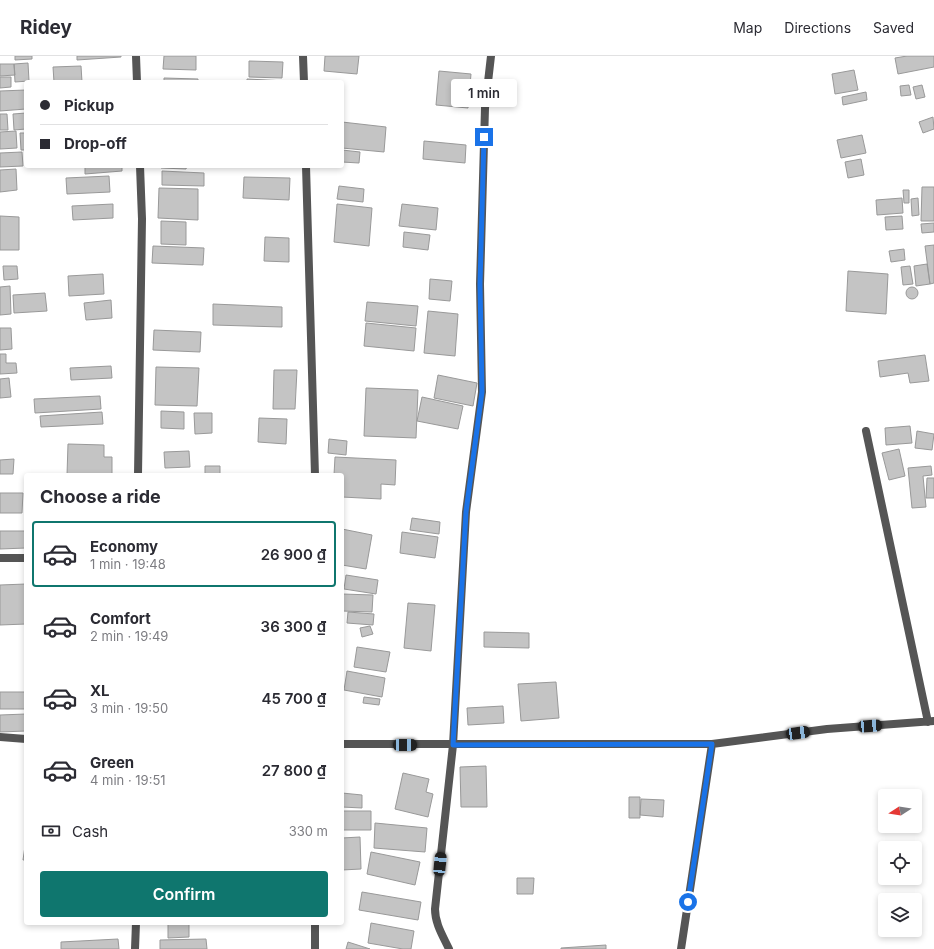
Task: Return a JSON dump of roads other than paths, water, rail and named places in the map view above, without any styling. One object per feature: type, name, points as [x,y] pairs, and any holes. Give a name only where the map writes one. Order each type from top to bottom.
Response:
[{"type":"street","points":[[136,56],[137,80]]},
{"type":"street","points":[[303,56],[304,80]]},
{"type":"street","points":[[449,949],[435,919],[435,909],[453,745],[466,512],[482,392],[480,284],[485,108],[491,56]]},
{"type":"street","points":[[138,473],[142,219],[140,168]]},
{"type":"street","points":[[306,168],[315,473]]},
{"type":"street","points":[[344,744],[712,744],[827,729],[931,722],[866,431]]},
{"type":"street","points":[[0,558],[24,558]]},
{"type":"street","points":[[0,737],[24,739]]},
{"type":"street","points":[[681,949],[712,744]]},
{"type":"street","points":[[135,949],[136,925]]},
{"type":"street","points":[[315,925],[315,949]]}]
